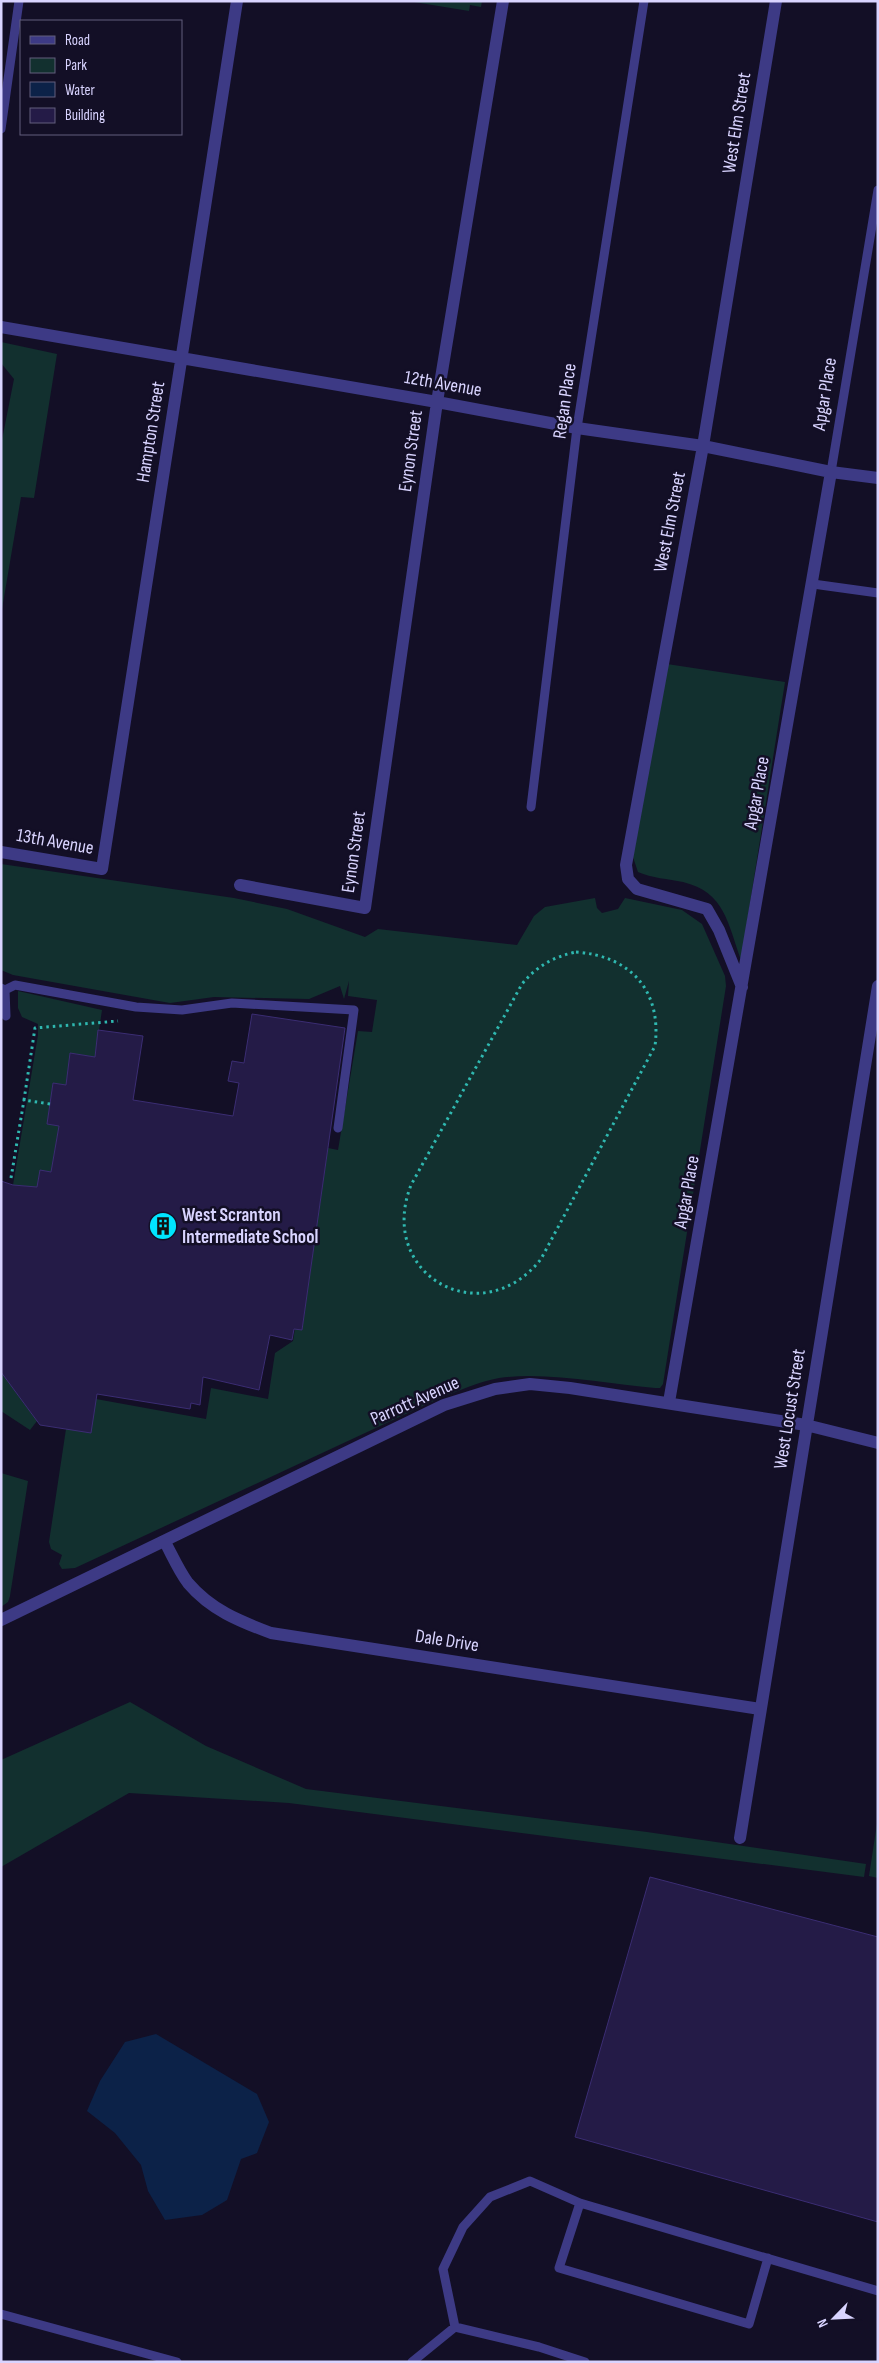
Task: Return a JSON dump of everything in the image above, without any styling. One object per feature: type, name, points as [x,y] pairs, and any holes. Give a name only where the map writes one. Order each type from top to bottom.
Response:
[{"type":"street","name":"Hampton Street","points":[[102,869],[237,1]]},
{"type":"street","name":"Eynon Street","points":[[240,885],[365,908],[437,402],[503,1]]},
{"type":"street","name":"West Elm Street","points":[[742,987],[719,930],[707,908],[637,889],[628,879],[626,865],[703,446],[776,1]]},
{"type":"street","name":"12th Avenue","points":[[1,327],[69,340],[182,357],[577,428],[703,446],[831,472],[878,478]]},
{"type":"street","name":"Apgar Place","points":[[669,1402],[831,472]]},
{"type":"street","name":"13th Avenue","points":[[1,852],[102,869]]},
{"type":"street","name":"West Locust Street","points":[[740,1838],[878,986]]},
{"type":"street","name":"Parrott Avenue","points":[[1,1620],[444,1405],[495,1389],[530,1384],[570,1388],[669,1402],[806,1425],[878,1443]]},
{"type":"street","name":"Dale Drive","points":[[165,1542],[187,1582],[206,1601],[231,1618],[271,1633],[760,1709]]},
{"type":"lane","points":[[1,129],[19,1]]},
{"type":"lane","name":"Regan Place","points":[[531,807],[577,428],[644,1]]},
{"type":"lane","name":"Apgar Place","points":[[831,472],[878,190]]},
{"type":"lane","points":[[812,584],[878,593]]},
{"type":"lane","points":[[6,1016],[3,989],[15,985],[136,1007],[182,1010],[232,1003],[354,1010],[338,1128]]},
{"type":"lane","points":[[455,2327],[443,2269],[463,2227],[490,2197],[530,2181],[580,2203],[878,2291]]},
{"type":"lane","points":[[580,2203],[559,2268],[749,2324],[768,2258]]},
{"type":"lane","points":[[1,2314],[177,2362]]},
{"type":"lane","points":[[412,2362],[455,2327]]},
{"type":"lane","points":[[455,2327],[585,2362]]},
{"type":"path","points":[[576,952],[606,957],[622,963],[634,973],[647,991],[654,1008],[658,1027],[655,1046],[541,1259],[531,1272],[515,1284],[496,1291],[474,1294],[456,1292],[439,1284],[426,1274],[414,1259],[407,1245],[403,1212],[411,1185],[515,995],[531,973],[551,960],[576,952]]},
{"type":"path","points":[[11,1178],[36,1028],[118,1021]]},
{"type":"path","points":[[24,1100],[50,1104]]},
{"type":"green space","points":[[408,1],[482,1],[481,7],[470,5],[469,11]]},
{"type":"green space","points":[[1,342],[57,354],[34,498],[21,497],[1,615],[1,445],[14,379],[1,363]]},
{"type":"green space","points":[[667,664],[785,682],[741,960],[723,911],[708,893],[683,882],[638,872],[633,857]]},
{"type":"green space","points":[[1,864],[234,898],[287,909],[365,937],[378,929],[517,945],[534,916],[545,907],[595,898],[597,908],[602,913],[618,909],[625,898],[682,910],[702,924],[725,976],[726,986],[663,1384],[660,1388],[536,1376],[499,1378],[483,1382],[438,1399],[75,1568],[62,1569],[59,1564],[62,1555],[51,1549],[49,1542],[66,1429],[96,1399],[206,1419],[211,1388],[268,1399],[275,1353],[293,1341],[295,1329],[302,1330],[328,1148],[338,1150],[358,1031],[372,1032],[377,1000],[348,996],[349,981],[344,999],[340,986],[309,999],[214,997],[170,1003],[13,975],[1,970]]},
{"type":"green space","points":[[18,991],[102,1010],[95,1057],[70,1053],[66,1085],[53,1083],[47,1124],[59,1126],[51,1172],[40,1171],[37,1187],[13,1185],[38,1035],[38,1024],[22,1017],[18,1008]]},
{"type":"green space","points":[[1,1372],[37,1421],[30,1430],[1,1411]]},
{"type":"green space","points":[[1,1473],[28,1481],[10,1596],[8,1602],[1,1607]]},
{"type":"green space","points":[[130,1702],[206,1746],[306,1789],[647,1832],[866,1864],[864,1877],[289,1803],[129,1793],[1,1867],[1,1760]]},
{"type":"green space","points":[[878,1817],[878,1878],[869,1876]]},
{"type":"water","points":[[156,2034],[257,2094],[269,2122],[257,2153],[241,2159],[227,2200],[202,2215],[165,2220],[148,2191],[141,2165],[115,2133],[87,2111],[100,2081],[125,2042]]},
{"type":"building","name":"West Scranton Intermediate School","points":[[252,1014],[345,1028],[302,1330],[294,1329],[292,1340],[270,1335],[259,1390],[203,1377],[200,1405],[191,1403],[190,1409],[97,1394],[91,1433],[40,1425],[1,1372],[1,1181],[13,1185],[37,1187],[40,1170],[51,1172],[59,1126],[47,1124],[53,1083],[66,1085],[70,1053],[95,1057],[98,1030],[143,1036],[133,1100],[233,1116],[239,1083],[228,1081],[232,1061],[244,1063]]},
{"type":"building","points":[[650,1877],[878,1937],[878,2222],[575,2137]]},
{"type":"place","name":"West Scranton Intermediate School","points":[[163,1226]]}]
